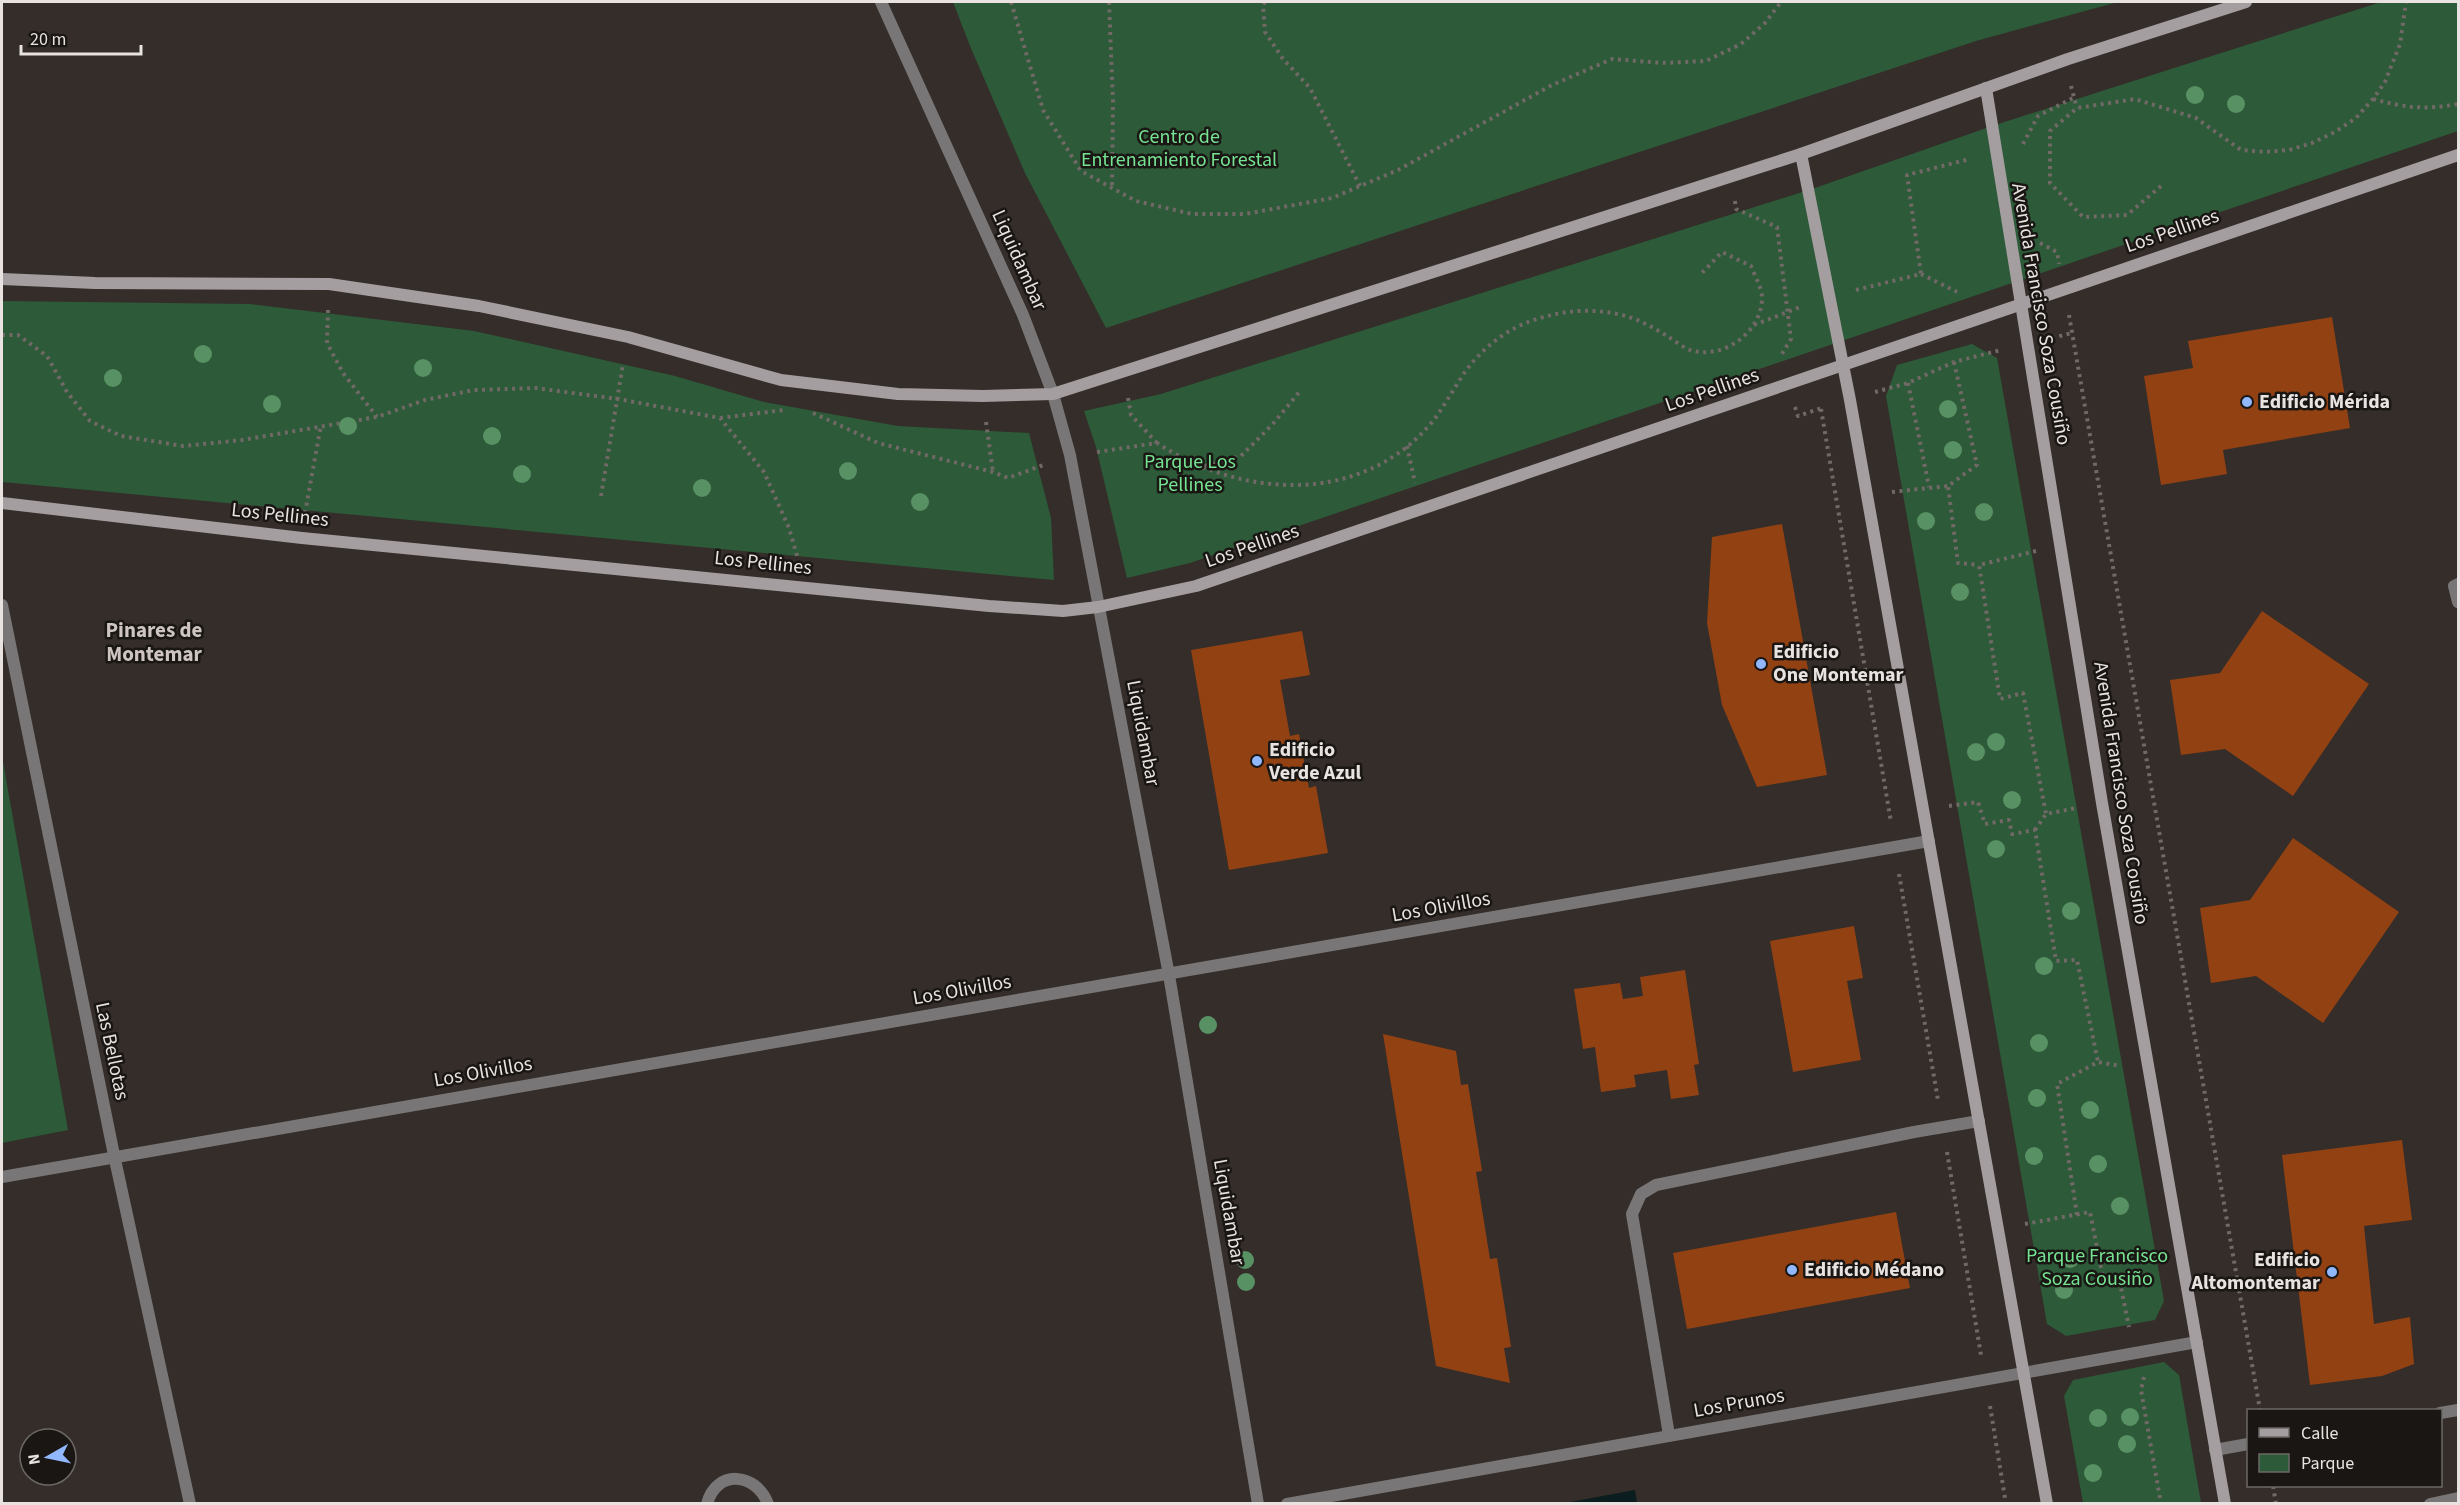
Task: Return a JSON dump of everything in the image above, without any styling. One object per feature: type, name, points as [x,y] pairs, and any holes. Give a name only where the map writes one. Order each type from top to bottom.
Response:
[{"type":"main road","points":[[2,279],[95,283],[329,284],[479,306],[628,336],[781,380],[898,394],[983,396],[1053,394],[1801,154],[2068,58],[2246,2]]},
{"type":"main road","name":"Avenida Francisco Soza Cousiño","points":[[1986,88],[2102,803],[2225,1503]]},
{"type":"main road","points":[[1801,154],[1844,366],[2047,1503]]},
{"type":"main road","name":"Los Pellines","points":[[2,503],[302,538],[989,606],[1063,611],[1098,607],[1196,586],[2458,155]]},
{"type":"street","name":"Liquidambar","points":[[881,2],[961,183],[998,258],[1053,394],[1070,455],[1169,975],[1258,1503]]},
{"type":"street","points":[[2458,584],[2454,586],[2458,602]]},
{"type":"street","name":"Las Bellotas","points":[[2,605],[114,1155],[190,1503]]},
{"type":"street","name":"Los Olivillos","points":[[2,1177],[114,1155],[1169,975],[1929,841]]},
{"type":"street","points":[[1669,1435],[1632,1214],[1641,1194],[1656,1185],[1979,1121]]},
{"type":"street","name":"Los Prunos","points":[[1287,1503],[2197,1342]]},
{"type":"street","points":[[2442,1413],[2458,1410]]},
{"type":"street","points":[[2216,1450],[2247,1444]]},
{"type":"street","points":[[707,1503],[715,1487],[735,1478],[747,1480],[757,1486],[764,1493],[768,1503]]},
{"type":"street","points":[[2430,1503],[2458,1498]]},
{"type":"path","points":[[1011,2],[1043,110],[1081,171],[1136,201],[1191,214],[1245,214],[1332,198],[1398,170],[1552,85],[1612,59],[1663,63],[1706,61],[1741,44],[1765,23],[1780,2]]},
{"type":"path","points":[[1109,2],[1113,102],[1112,188]]},
{"type":"path","points":[[1265,2],[1263,5],[1265,32],[1282,59],[1310,88],[1360,186]]},
{"type":"path","points":[[2161,186],[2127,215],[2083,217],[2050,183],[2050,131],[2077,108],[2135,99],[2196,118],[2241,150],[2265,152],[2289,150],[2312,143],[2356,118],[2385,82],[2397,54],[2406,2]]},
{"type":"path","points":[[1921,274],[1907,175],[2021,147],[2038,116],[2073,98]]},
{"type":"path","points":[[2373,99],[2406,108],[2436,108],[2458,104]]},
{"type":"path","points":[[2036,241],[2057,252],[2064,288],[2260,1409]]},
{"type":"path","points":[[1124,371],[1131,415],[1157,443],[1177,456],[1226,476],[1248,482],[1281,486],[1315,485],[1347,478],[1379,464],[1407,446],[1432,422],[1466,371],[1484,351],[1507,332],[1534,319],[1563,312],[1593,310],[1622,315],[1650,325],[1688,349],[1703,352],[1732,345],[1745,336],[1754,325],[1760,312],[1763,298],[1751,266],[1722,252],[1700,275]]},
{"type":"path","points":[[1754,325],[1830,296],[1921,274],[1957,292]]},
{"type":"path","points":[[329,284],[327,344],[343,373],[377,417]]},
{"type":"path","points":[[2,335],[18,334],[47,356],[67,392],[90,421],[121,436],[183,446],[242,440],[377,417],[425,400],[474,390],[535,388],[618,399],[720,418],[784,410],[794,411]]},
{"type":"path","points":[[602,496],[628,336]]},
{"type":"path","points":[[1867,495],[1948,486],[1977,465],[1954,362]]},
{"type":"path","points":[[1908,383],[1929,487]]},
{"type":"path","points":[[1204,466],[1241,456],[1272,425],[1301,390]]},
{"type":"path","points":[[983,396],[993,472]]},
{"type":"path","points":[[1821,409],[2006,1503]]},
{"type":"path","points":[[805,412],[815,414],[878,443],[993,472],[1008,478],[1070,455],[1157,443]]},
{"type":"path","points":[[720,418],[764,472],[789,528],[805,586]]},
{"type":"path","points":[[302,538],[308,491],[321,425]]},
{"type":"path","points":[[1407,446],[1420,510]]},
{"type":"path","points":[[1948,486],[1958,563],[1978,565],[2061,546]]},
{"type":"path","points":[[1978,565],[2000,699],[2023,693],[2046,814]]},
{"type":"path","points":[[1923,810],[1978,802],[1984,824],[2010,820],[2012,834],[2035,830]]},
{"type":"path","points":[[2097,1062],[2077,960],[2056,961],[2035,830],[2046,814],[2102,803]]},
{"type":"path","points":[[2077,1215],[2057,1084],[2097,1062],[2149,1071]]},
{"type":"path","points":[[1998,1228],[2090,1212],[2104,1283],[2119,1278],[2129,1331],[2152,1351],[2141,1390],[2161,1503]]},
{"type":"path","points":[[2273,1487],[2276,1503]]},
{"type":"green space","name":"Centro de Entrenamiento Forestal","points":[[953,2],[2118,2],[1976,41],[1106,328],[1025,173]]},
{"type":"green space","name":"Parque Los Pellines","points":[[2381,2],[2458,2],[2458,131],[1190,563],[1127,578],[1096,447],[1084,411],[1161,394],[1812,189],[1992,126]]},
{"type":"green space","points":[[2,301],[250,304],[474,331],[675,376],[764,402],[898,426],[1029,433],[1051,518],[1054,580],[2,482]]},
{"type":"green space","name":"Parque Francisco Soza Cousiño","points":[[1972,344],[1997,358],[2164,1301],[2155,1320],[2066,1336],[2047,1324],[1886,396],[1897,365]]},
{"type":"green space","points":[[2,756],[68,1130],[2,1143]]},
{"type":"green space","points":[[2164,1362],[2179,1375],[2201,1503],[2083,1503],[2064,1396],[2073,1380]]},
{"type":"shaded area","points":[[1635,1490],[1637,1503],[1565,1503]]},
{"type":"building","name":"Edificio Mérida","points":[[2332,317],[2350,428],[2223,450],[2227,474],[2161,485],[2144,376],[2193,368],[2188,341]]},
{"type":"building","name":"Edificio One Montemar","points":[[1782,524],[1827,775],[1757,787],[1722,705],[1707,623],[1712,537]]},
{"type":"building","points":[[2262,611],[2369,684],[2293,796],[2225,749],[2181,755],[2170,680],[2220,673]]},
{"type":"building","name":"Edificio Verde Azul","points":[[1302,631],[1310,675],[1280,680],[1290,736],[1299,734],[1309,788],[1316,786],[1328,853],[1229,870],[1191,650]]},
{"type":"building","points":[[2293,838],[2399,912],[2323,1023],[2256,976],[2211,983],[2200,908],[2250,900]]},
{"type":"building","points":[[1854,926],[1863,978],[1847,981],[1861,1060],[1793,1072],[1770,941]]},
{"type":"building","points":[[1685,970],[1699,1064],[1694,1065],[1699,1095],[1671,1099],[1667,1070],[1634,1075],[1636,1087],[1601,1092],[1595,1047],[1583,1049],[1574,989],[1620,983],[1623,999],[1643,996],[1640,977]]},
{"type":"building","points":[[1383,1034],[1456,1051],[1461,1085],[1468,1084],[1482,1171],[1476,1172],[1490,1259],[1497,1258],[1511,1347],[1504,1348],[1510,1383],[1436,1366]]},
{"type":"building","name":"Edificio Altomontemar","points":[[2402,1140],[2412,1220],[2364,1226],[2374,1324],[2410,1317],[2414,1364],[2382,1376],[2310,1385],[2282,1155]]},
{"type":"building","name":"Edificio Médano","points":[[1896,1212],[1910,1288],[1687,1329],[1673,1253]]},
{"type":"place","name":"Edificio Mérida","points":[[2247,402]]},
{"type":"place","name":"Edificio One Montemar","points":[[1761,664]]},
{"type":"place","name":"Edificio Verde Azul","points":[[1257,761]]},
{"type":"place","name":"Edificio Médano","points":[[1792,1270]]},
{"type":"place","name":"Edificio Altomontemar","points":[[2332,1272]]},
{"type":"district","name":"Pinares de Montemar","points":[[154,642]]}]
